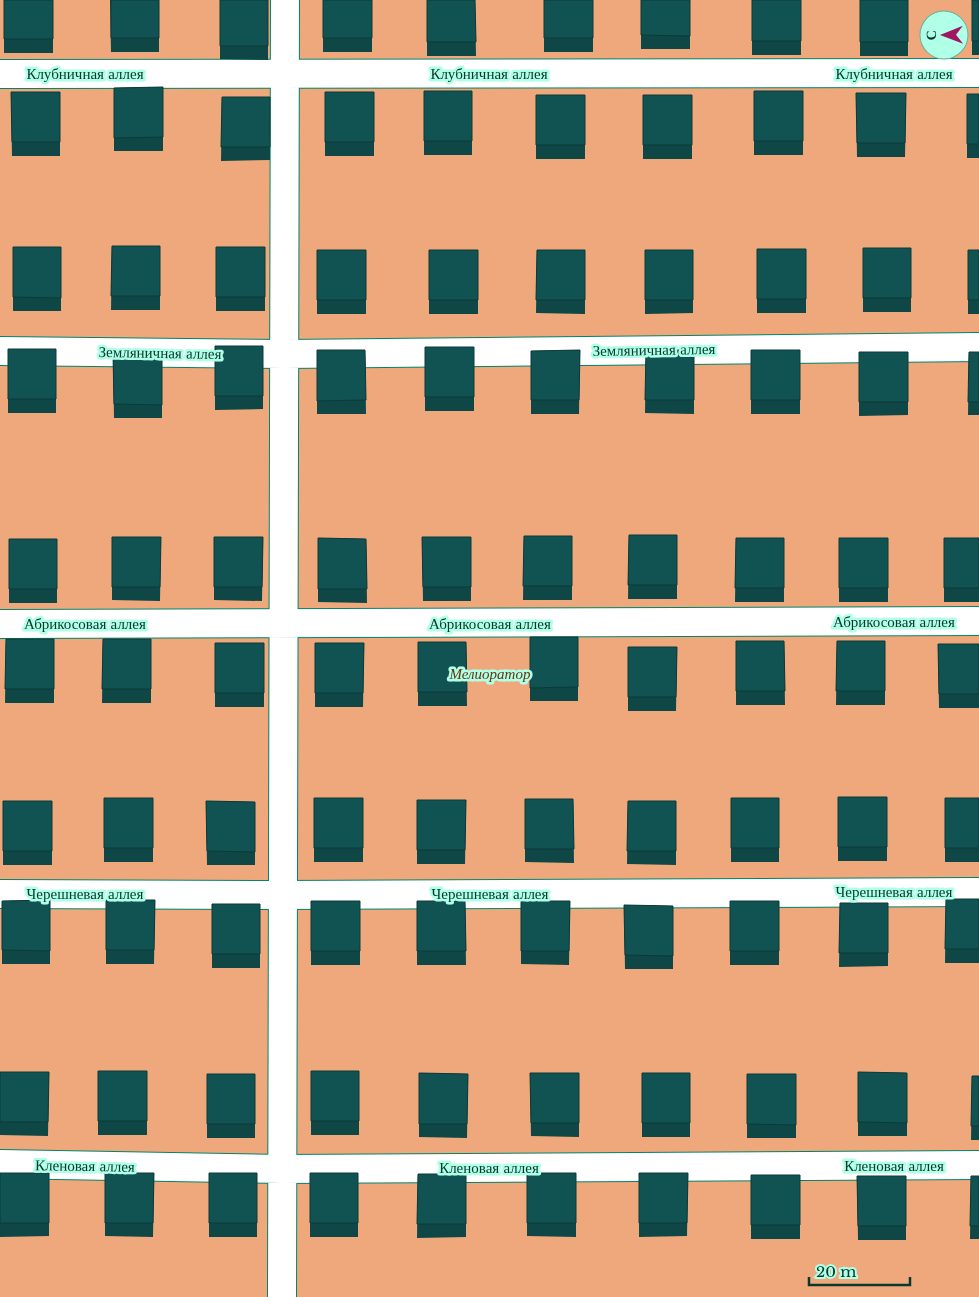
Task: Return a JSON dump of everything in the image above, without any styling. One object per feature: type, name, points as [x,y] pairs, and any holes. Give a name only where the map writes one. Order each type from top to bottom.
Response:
[{"type":"street","points":[[282,1297],[285,0]]},
{"type":"street","name":"Клубничная аллея","points":[[0,74],[979,74]]},
{"type":"street","name":"Земляничная аллея","points":[[0,351],[285,354],[979,347]]},
{"type":"street","name":"Абрикосовая аллея","points":[[0,624],[979,622]]},
{"type":"street","name":"Черешневая аллея","points":[[0,894],[283,895],[979,892]]},
{"type":"street","name":"Кленовая аллея","points":[[0,1164],[282,1170],[979,1165]]},
{"type":"green space","name":"Мелиоратор","points":[[0,0],[979,0],[979,1297],[0,1297]]},
{"type":"building","points":[[4,0],[53,0],[53,39],[4,39]]},
{"type":"building","points":[[111,0],[159,0],[159,38],[111,38]]},
{"type":"building","points":[[220,0],[268,0],[268,46],[220,46]]},
{"type":"building","points":[[323,0],[372,0],[372,38],[323,38]]},
{"type":"building","points":[[427,0],[475,0],[476,42],[427,42]]},
{"type":"building","points":[[544,0],[593,0],[593,38],[544,38]]},
{"type":"building","points":[[641,0],[690,0],[690,36],[641,35]]},
{"type":"building","points":[[752,0],[801,0],[801,41],[752,41]]},
{"type":"building","points":[[860,0],[908,0],[908,42],[860,42]]},
{"type":"building","points":[[972,0],[979,0],[979,41],[972,41]]},
{"type":"building","points":[[163,87],[163,137],[114,138],[114,88]]},
{"type":"building","points":[[424,91],[472,91],[472,141],[424,141]]},
{"type":"building","points":[[754,91],[803,91],[803,141],[754,141]]},
{"type":"building","points":[[11,92],[60,92],[60,142],[12,142]]},
{"type":"building","points":[[325,92],[374,92],[374,142],[325,142]]},
{"type":"building","points":[[856,93],[906,93],[905,143],[857,143]]},
{"type":"building","points":[[967,94],[979,94],[979,144],[967,144]]},
{"type":"building","points":[[536,95],[585,95],[585,145],[536,145]]},
{"type":"building","points":[[643,95],[692,95],[692,145],[643,145]]},
{"type":"building","points":[[222,97],[270,97],[270,147],[221,147]]},
{"type":"building","points":[[112,246],[160,246],[160,296],[111,296]]},
{"type":"building","points":[[13,247],[61,247],[61,298],[13,297]]},
{"type":"building","points":[[216,247],[265,247],[265,297],[216,297]]},
{"type":"building","points":[[863,248],[911,248],[911,298],[863,298]]},
{"type":"building","points":[[757,249],[806,249],[806,299],[757,299]]},
{"type":"building","points":[[317,250],[366,250],[366,300],[317,300]]},
{"type":"building","points":[[429,250],[478,250],[478,300],[429,300]]},
{"type":"building","points":[[537,250],[585,250],[585,300],[536,300]]},
{"type":"building","points":[[645,250],[693,250],[693,300],[645,300]]},
{"type":"building","points":[[968,250],[979,250],[979,300],[968,300]]},
{"type":"building","points":[[215,346],[263,346],[263,396],[215,396]]},
{"type":"building","points":[[425,347],[474,347],[474,397],[425,397]]},
{"type":"building","points":[[8,349],[56,349],[56,399],[8,399]]},
{"type":"building","points":[[317,350],[365,350],[366,400],[317,401]]},
{"type":"building","points":[[580,350],[579,400],[531,400],[531,351]]},
{"type":"building","points":[[646,350],[694,350],[694,400],[645,400]]},
{"type":"building","points":[[751,350],[800,350],[800,400],[751,400]]},
{"type":"building","points":[[859,352],[908,352],[908,402],[859,402]]},
{"type":"building","points":[[969,352],[979,352],[979,402],[968,402]]},
{"type":"building","points":[[113,354],[162,355],[162,405],[114,404]]},
{"type":"building","points":[[629,535],[677,535],[677,585],[628,585]]},
{"type":"building","points":[[524,536],[572,536],[572,586],[523,586]]},
{"type":"building","points":[[112,537],[161,537],[160,587],[112,587]]},
{"type":"building","points":[[214,537],[263,537],[262,587],[214,587]]},
{"type":"building","points":[[422,537],[471,537],[471,587],[423,587]]},
{"type":"building","points":[[318,538],[366,539],[367,589],[318,589]]},
{"type":"building","points":[[736,538],[784,538],[784,588],[735,588]]},
{"type":"building","points":[[839,538],[888,538],[888,588],[839,588]]},
{"type":"building","points":[[944,538],[979,538],[979,588],[944,588]]},
{"type":"building","points":[[9,539],[57,539],[57,589],[9,589]]},
{"type":"building","points":[[530,637],[578,637],[578,687],[530,688]]},
{"type":"building","points":[[6,639],[54,639],[54,689],[5,689]]},
{"type":"building","points":[[103,639],[151,639],[151,689],[102,689]]},
{"type":"building","points":[[736,641],[784,641],[785,691],[736,691]]},
{"type":"building","points":[[837,641],[885,641],[885,691],[836,691]]},
{"type":"building","points":[[418,642],[466,642],[467,692],[418,692]]},
{"type":"building","points":[[215,643],[264,643],[264,693],[215,693]]},
{"type":"building","points":[[315,643],[364,643],[363,693],[315,693]]},
{"type":"building","points":[[938,644],[979,644],[979,694],[939,694]]},
{"type":"building","points":[[628,647],[677,647],[676,697],[628,697]]},
{"type":"building","points":[[838,797],[887,797],[887,847],[838,847]]},
{"type":"building","points":[[104,798],[153,798],[153,848],[104,848]]},
{"type":"building","points":[[314,798],[363,798],[363,848],[314,848]]},
{"type":"building","points":[[731,798],[779,798],[779,848],[731,848]]},
{"type":"building","points":[[945,798],[979,798],[979,848],[945,848]]},
{"type":"building","points":[[525,799],[573,799],[574,849],[525,849]]},
{"type":"building","points":[[417,800],[466,800],[465,850],[417,850]]},
{"type":"building","points":[[3,801],[52,801],[52,851],[3,851]]},
{"type":"building","points":[[206,801],[255,802],[255,852],[207,851]]},
{"type":"building","points":[[628,801],[676,801],[676,851],[627,851]]},
{"type":"building","points":[[946,899],[979,899],[979,949],[945,949]]},
{"type":"building","points":[[50,900],[50,951],[2,950],[2,901]]},
{"type":"building","points":[[106,900],[155,900],[154,950],[106,950]]},
{"type":"building","points":[[311,901],[360,901],[360,951],[311,951]]},
{"type":"building","points":[[417,901],[465,901],[466,951],[417,951]]},
{"type":"building","points":[[521,901],[570,901],[569,951],[521,951]]},
{"type":"building","points":[[730,901],[779,901],[779,951],[730,951]]},
{"type":"building","points":[[840,903],[888,903],[888,953],[839,953]]},
{"type":"building","points":[[212,904],[260,904],[260,954],[212,954]]},
{"type":"building","points":[[624,905],[673,906],[673,956],[625,955]]},
{"type":"building","points":[[98,1071],[147,1071],[147,1121],[98,1121]]},
{"type":"building","points":[[311,1071],[359,1071],[359,1121],[311,1121]]},
{"type":"building","points":[[0,1072],[49,1072],[48,1122],[0,1122]]},
{"type":"building","points":[[858,1072],[907,1073],[907,1123],[858,1122]]},
{"type":"building","points":[[419,1073],[468,1074],[467,1124],[419,1124]]},
{"type":"building","points":[[530,1073],[579,1073],[579,1123],[531,1123]]},
{"type":"building","points":[[642,1073],[690,1073],[690,1123],[642,1123]]},
{"type":"building","points":[[207,1074],[255,1074],[255,1124],[207,1124]]},
{"type":"building","points":[[747,1074],[796,1074],[796,1125],[747,1124]]},
{"type":"building","points":[[972,1076],[979,1076],[979,1126],[971,1126]]},
{"type":"building","points":[[0,1173],[49,1173],[49,1223],[0,1223]]},
{"type":"building","points":[[105,1173],[154,1173],[153,1223],[105,1223]]},
{"type":"building","points":[[209,1173],[257,1173],[257,1223],[209,1223]]},
{"type":"building","points":[[310,1173],[358,1173],[358,1223],[310,1223]]},
{"type":"building","points":[[527,1173],[576,1173],[576,1223],[527,1223]]},
{"type":"building","points":[[639,1173],[688,1173],[687,1223],[639,1223]]},
{"type":"building","points":[[418,1174],[466,1174],[466,1224],[417,1224]]},
{"type":"building","points":[[751,1175],[800,1175],[800,1225],[751,1225]]},
{"type":"building","points":[[857,1176],[906,1176],[906,1226],[858,1226]]},
{"type":"building","points":[[971,1176],[979,1176],[979,1226],[970,1226]]}]
